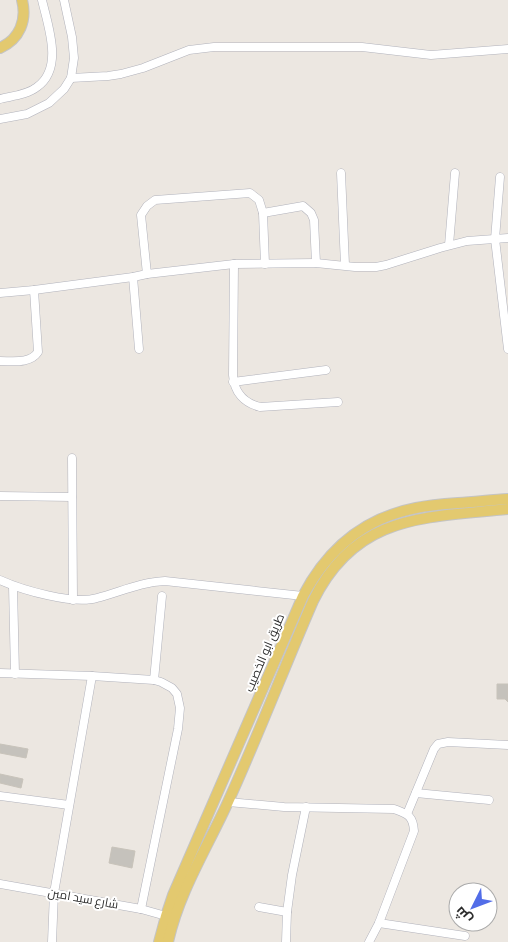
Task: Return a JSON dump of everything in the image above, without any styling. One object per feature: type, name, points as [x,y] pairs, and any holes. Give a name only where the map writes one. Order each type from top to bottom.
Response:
[{"type":"main road","points":[[0,48],[7,45],[20,31],[24,9],[22,0]]},
{"type":"main road","name":"طريق ابو الخصيب","points":[[159,942],[173,895],[303,596],[318,570],[338,548],[361,529],[402,511],[417,507],[508,499]]},
{"type":"main road","name":"طريق ابو الخصيب","points":[[168,942],[180,902],[228,802],[313,601],[326,577],[344,556],[366,538],[385,529],[418,519],[508,509]]},
{"type":"main road","points":[[239,746],[250,750]]},
{"type":"street","points":[[0,99],[23,94],[37,88],[46,78],[51,66],[53,52],[42,0]]},
{"type":"street","points":[[0,119],[27,114],[49,103],[64,89],[71,78],[74,58],[72,37],[64,0]]},
{"type":"street","points":[[71,78],[121,74],[143,68],[189,50],[214,47],[362,47],[431,55],[508,49]]},
{"type":"street","points":[[341,173],[345,265]]},
{"type":"street","points":[[449,245],[455,173]]},
{"type":"street","points":[[500,177],[495,238],[508,349]]},
{"type":"street","points":[[147,274],[141,216],[147,206],[155,200],[250,193],[259,200],[263,213],[265,264]]},
{"type":"street","points":[[263,213],[303,206],[311,213],[314,220],[316,263]]},
{"type":"street","points":[[0,293],[234,264],[316,263],[376,267],[467,241],[508,238]]},
{"type":"street","points":[[234,264],[233,382],[235,388],[243,398],[260,407],[338,402]]},
{"type":"street","points":[[133,277],[139,349]]},
{"type":"street","points":[[0,361],[27,360],[34,357],[38,352],[34,290]]},
{"type":"street","points":[[233,382],[326,370]]},
{"type":"street","points":[[72,458],[73,600]]},
{"type":"street","points":[[0,496],[72,497]]},
{"type":"street","points":[[0,580],[13,586],[73,600],[97,599],[155,581],[303,596]]},
{"type":"street","points":[[13,586],[15,674]]},
{"type":"street","points":[[154,680],[162,596]]},
{"type":"street","points":[[0,673],[154,680],[168,684],[177,694],[180,718],[141,909]]},
{"type":"street","points":[[52,942],[54,893],[92,676]]},
{"type":"street","points":[[408,814],[434,749],[438,744],[448,742],[508,745]]},
{"type":"street","points":[[416,793],[489,800]]},
{"type":"street","points":[[0,796],[69,805]]},
{"type":"street","points":[[228,802],[284,807],[394,809],[408,814],[413,823],[414,831],[370,942]]},
{"type":"street","points":[[286,942],[287,912],[292,876],[306,807]]},
{"type":"street","name":"شارع سيد امين","points":[[0,884],[141,909],[166,916]]},
{"type":"street","points":[[260,907],[287,912]]},
{"type":"street","points":[[379,923],[465,936]]},
{"type":"building","points":[[497,684],[508,684],[508,702],[505,699],[497,699]]},
{"type":"building","points":[[0,744],[28,749],[26,758],[0,753]]},
{"type":"building","points":[[0,774],[23,779],[21,788],[0,783]]},
{"type":"building","points":[[112,847],[135,851],[132,868],[109,863]]}]
